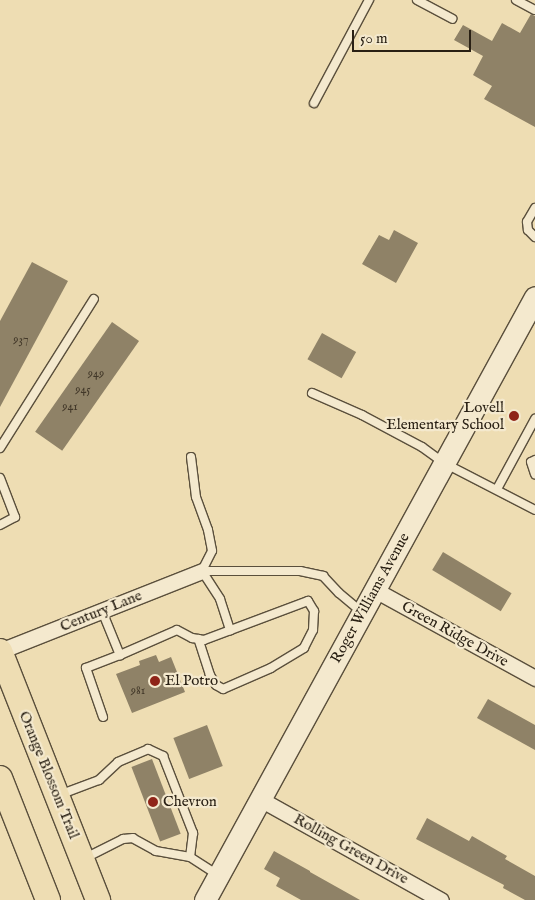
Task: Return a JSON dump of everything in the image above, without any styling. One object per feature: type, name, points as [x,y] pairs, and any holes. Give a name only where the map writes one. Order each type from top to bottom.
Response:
[{"type":"main road","name":"Orange Blossom Trail","points":[[0,651],[98,900]]},
{"type":"main road","points":[[0,778],[48,900]]},
{"type":"street","name":"Roger Williams Avenue","points":[[205,900],[535,297]]},
{"type":"street","name":"Century Lane","points":[[0,651],[202,571]]},
{"type":"street","name":"Green Ridge Drive","points":[[375,590],[535,678]]},
{"type":"street","name":"Rolling Green Drive","points":[[260,799],[442,900]]},
{"type":"lane","points":[[314,103],[369,0]]},
{"type":"lane","points":[[417,0],[452,19]]},
{"type":"lane","points":[[516,0],[535,10]]},
{"type":"lane","points":[[535,208],[527,222],[528,230],[535,237]]},
{"type":"lane","points":[[0,448],[94,299]]},
{"type":"lane","points":[[312,393],[371,419],[422,447],[444,463],[535,510]]},
{"type":"lane","points":[[497,489],[535,419]]},
{"type":"lane","points":[[191,457],[196,498],[208,530],[212,551],[202,571]]},
{"type":"lane","points":[[535,460],[531,462],[535,474]]},
{"type":"lane","points":[[0,478],[15,517],[0,525]]},
{"type":"lane","points":[[202,571],[300,571],[323,576],[338,593],[362,613]]},
{"type":"lane","points":[[202,571],[220,600],[230,630]]},
{"type":"lane","points":[[103,717],[86,668],[177,630],[204,640],[308,601],[314,611],[313,630],[304,648],[271,668],[223,689],[216,685],[210,675],[198,639]]},
{"type":"lane","points":[[102,611],[120,655]]},
{"type":"lane","points":[[57,796],[100,780],[118,762],[148,749],[163,756],[193,833],[190,857]]},
{"type":"lane","points":[[82,859],[123,839],[133,838],[156,851],[190,857],[218,875]]},
{"type":"building","points":[[531,14],[535,16],[535,127],[484,99],[492,86],[473,75],[483,56],[454,40],[463,25],[492,41],[502,23],[520,33]]},
{"type":"building","points":[[394,230],[418,243],[396,283],[362,264],[379,235],[389,240]]},
{"type":"building","points":[[32,262],[68,281],[0,407],[0,321]]},
{"type":"building","points":[[112,322],[139,341],[62,451],[35,432]]},
{"type":"building","points":[[322,333],[356,352],[342,378],[307,359]]},
{"type":"building","points":[[443,552],[512,593],[501,611],[432,570]]},
{"type":"building","points":[[156,655],[159,662],[171,657],[185,692],[132,713],[116,674],[140,665],[139,661]]},
{"type":"building","points":[[488,699],[535,725],[535,750],[477,718]]},
{"type":"building","points":[[207,725],[223,766],[189,779],[173,738]]},
{"type":"building","points":[[152,759],[181,834],[160,842],[131,767]]},
{"type":"building","points":[[427,818],[469,841],[472,836],[507,856],[505,859],[535,876],[535,900],[525,900],[503,888],[504,885],[416,839]]},
{"type":"building","points":[[274,851],[360,900],[301,900],[276,886],[280,878],[264,869]]},
{"type":"place","name":"Lovell Elementary School","points":[[514,416]]},
{"type":"place","name":"El Potro","points":[[155,681]]},
{"type":"place","name":"Chevron","points":[[153,802]]}]
